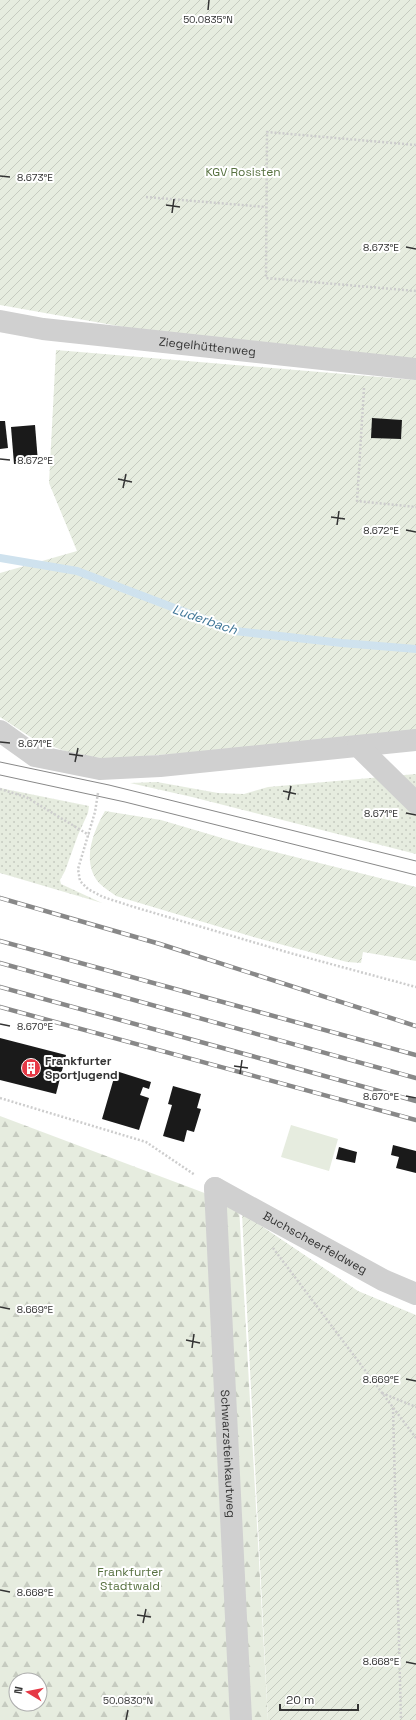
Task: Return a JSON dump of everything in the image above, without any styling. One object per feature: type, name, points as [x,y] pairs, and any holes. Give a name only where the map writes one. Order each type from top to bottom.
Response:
[{"type":"lane","name":"Ziegelhüttenweg","points":[[0,321],[43,329],[416,369]]},
{"type":"lane","points":[[0,731],[35,756],[100,769],[168,765],[416,740]]},
{"type":"lane","points":[[358,746],[416,803]]},
{"type":"lane","name":"Buchscheerfeldweg","points":[[215,1188],[383,1280],[416,1294]]},
{"type":"lane","name":"Schwarzsteinkautweg","points":[[215,1188],[241,1720]]},
{"type":"path","points":[[416,145],[266,132],[266,278],[416,291]]},
{"type":"path","points":[[146,197],[266,207]]},
{"type":"path","points":[[366,364],[357,502],[416,507]]},
{"type":"path","points":[[100,769],[95,812],[78,868],[80,881],[88,889],[103,897],[290,953],[416,987]]},
{"type":"path","points":[[0,789],[26,797],[89,835]]},
{"type":"path","points":[[0,1098],[146,1142],[215,1188]]},
{"type":"path","points":[[269,1243],[416,1438]]},
{"type":"path","points":[[382,1392],[416,1407]]},
{"type":"path","points":[[393,1408],[401,1720]]},
{"type":"green space","name":"KGV Rosisten","points":[[0,0],[416,0],[416,361],[197,340],[0,305]]},
{"type":"green space","points":[[56,350],[416,380],[416,735],[108,759],[73,754],[35,740],[0,717],[0,573],[77,551],[49,483]]},
{"type":"green space","points":[[416,774],[416,854],[192,797],[130,783],[157,782],[218,793],[244,794],[268,787]]},
{"type":"green space","points":[[0,788],[89,806],[88,813],[60,880],[61,884],[102,903],[0,873]]},
{"type":"green space","points":[[105,811],[161,820],[239,843],[416,887],[416,961],[363,952],[361,963],[347,962],[257,938],[116,896],[99,883],[91,866],[90,857],[93,837]]},
{"type":"green space","name":"Frankfurter Stadtwald","points":[[0,1116],[239,1206],[268,1720],[0,1720]]},
{"type":"green space","points":[[291,1125],[338,1139],[329,1171],[281,1157]]},
{"type":"green space","points":[[242,1213],[358,1291],[416,1315],[416,1720],[268,1720]]},
{"type":"building","points":[[372,418],[402,420],[401,439],[371,438]]},
{"type":"building","points":[[0,421],[5,421],[8,448],[0,449]]},
{"type":"building","points":[[35,425],[38,462],[14,464],[11,427]]},
{"type":"building","name":"Frankfurter Sportjugend","points":[[0,1038],[66,1055],[56,1094],[0,1080]]},
{"type":"building","points":[[116,1071],[151,1082],[149,1089],[143,1087],[140,1095],[149,1098],[139,1130],[102,1119]]},
{"type":"building","points":[[173,1086],[201,1094],[197,1108],[201,1109],[194,1132],[187,1130],[184,1142],[163,1136],[172,1105],[168,1104]]},
{"type":"building","points":[[393,1145],[416,1151],[416,1173],[396,1168],[399,1157],[391,1155]]},
{"type":"building","points":[[339,1147],[357,1152],[355,1163],[336,1159]]},
{"type":"waterway","name":"Luderbach","points":[[0,558],[77,571],[235,631],[342,643],[416,649]]},
{"type":"tram line","points":[[0,762],[109,785],[416,861]]},
{"type":"tram line","points":[[0,775],[125,802],[416,875]]},
{"type":"railway","points":[[0,898],[160,944],[416,1026]]},
{"type":"railway","points":[[0,941],[416,1055]]},
{"type":"railway","points":[[0,963],[416,1078]]},
{"type":"railway","points":[[0,987],[416,1101]]},
{"type":"railway","points":[[0,1007],[416,1120]]},
{"type":"place","name":"Frankfurter Sportjugend","points":[[31,1068]]}]
